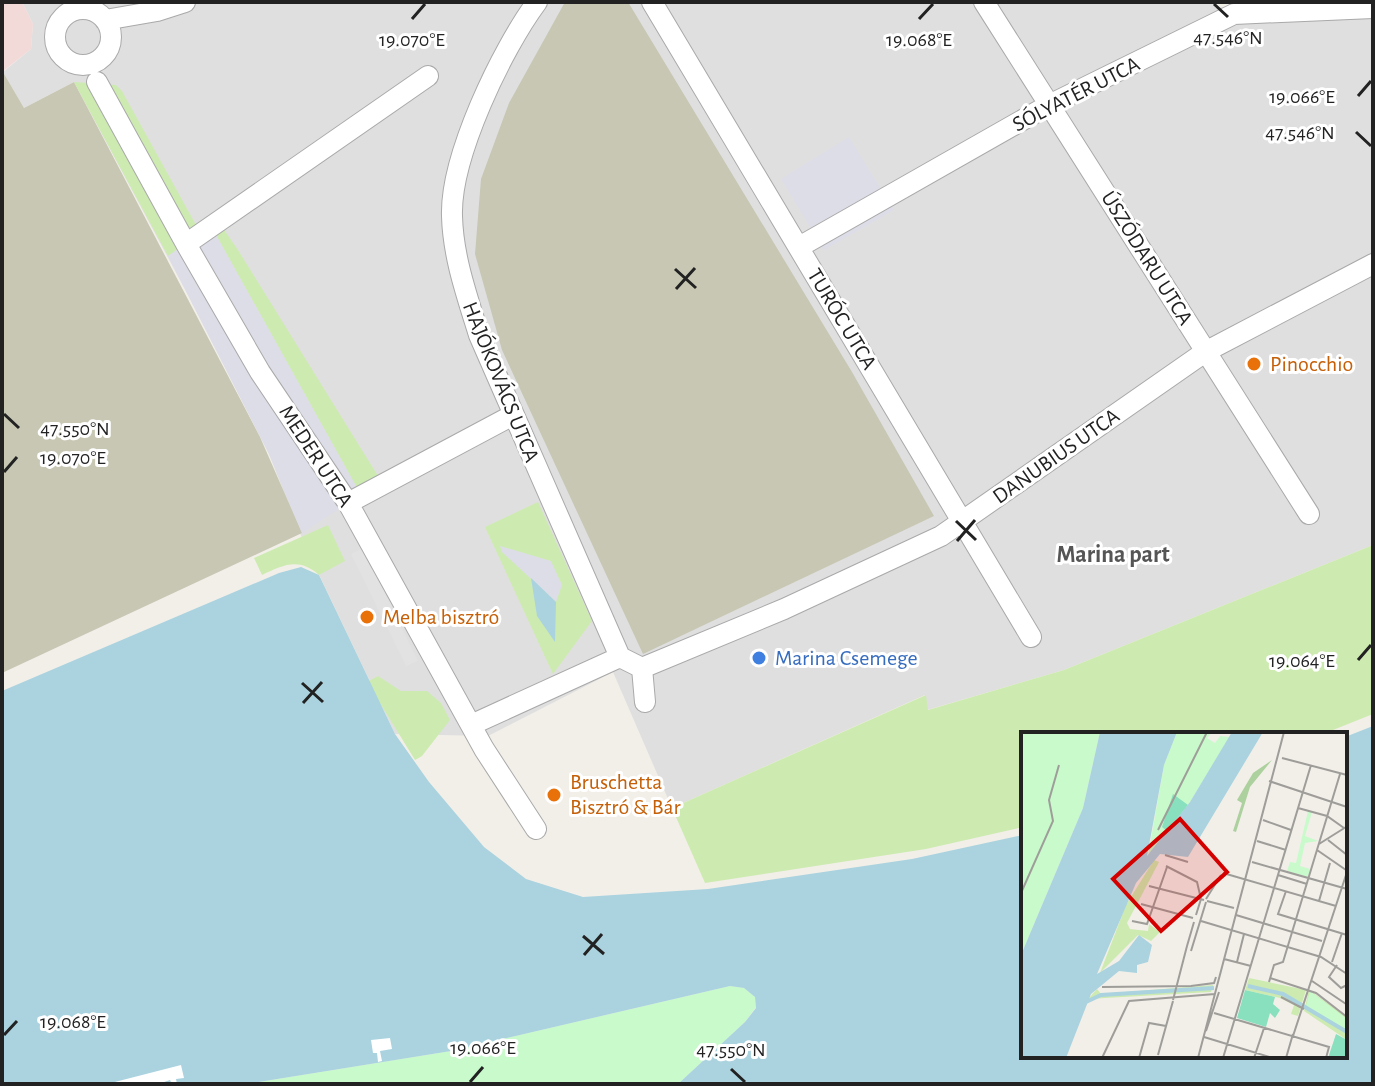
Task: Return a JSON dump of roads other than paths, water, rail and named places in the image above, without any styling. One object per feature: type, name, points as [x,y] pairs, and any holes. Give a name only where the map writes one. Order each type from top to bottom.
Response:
[{"type":"street","points":[[50,2],[63,11],[85,9],[100,15],[108,28],[107,51],[101,58],[78,64],[63,57],[55,40],[63,11]]},
{"type":"street","points":[[108,28],[185,2]]},
{"type":"street","name":"HAJÓKOVÁCS UTCA","points":[[537,2],[522,22],[473,124],[460,163],[452,214],[462,282],[479,335],[620,657]]},
{"type":"street","name":"TURÓC UTCA","points":[[652,2],[1031,637]]},
{"type":"street","name":"ÚSZÓDARU UTCA","points":[[984,2],[1309,514]]},
{"type":"street","name":"SÓLYATÉR UTCA","points":[[799,247],[1049,105],[1233,8],[1373,8]]},
{"type":"street","points":[[186,244],[428,76]]},
{"type":"street","name":"MEDER UTCA","points":[[97,82],[260,372],[348,503],[471,725],[536,829]]},
{"type":"street","name":"DANUBIUS UTCA","points":[[642,668],[784,609],[941,536],[1205,352],[1373,264]]},
{"type":"street","points":[[348,503],[513,415]]},
{"type":"street","points":[[471,725],[620,657],[642,668],[645,702]]},
{"type":"water","points":[[301,567],[319,575],[395,734],[429,782],[484,847],[526,879],[583,897],[708,889],[912,859],[1021,835],[1021,1058],[1347,1058],[1347,736],[1373,726],[1373,1084],[678,1084],[756,1008],[755,997],[744,988],[730,986],[451,1051],[247,1084],[2,1084],[2,691],[279,573]]},
{"type":"water","points":[[531,578],[556,602],[555,642],[537,616]]},
{"type":"place","name":"Pinocchio","points":[[1254,364]]},
{"type":"place","name":"Melba bisztró","points":[[367,617]]},
{"type":"place","name":"Marina Csemege","points":[[759,658]]},
{"type":"place","name":"Bruschetta Bisztró & Bár","points":[[554,795]]},
{"type":"district","name":"Marina part","points":[[1113,555]]}]
